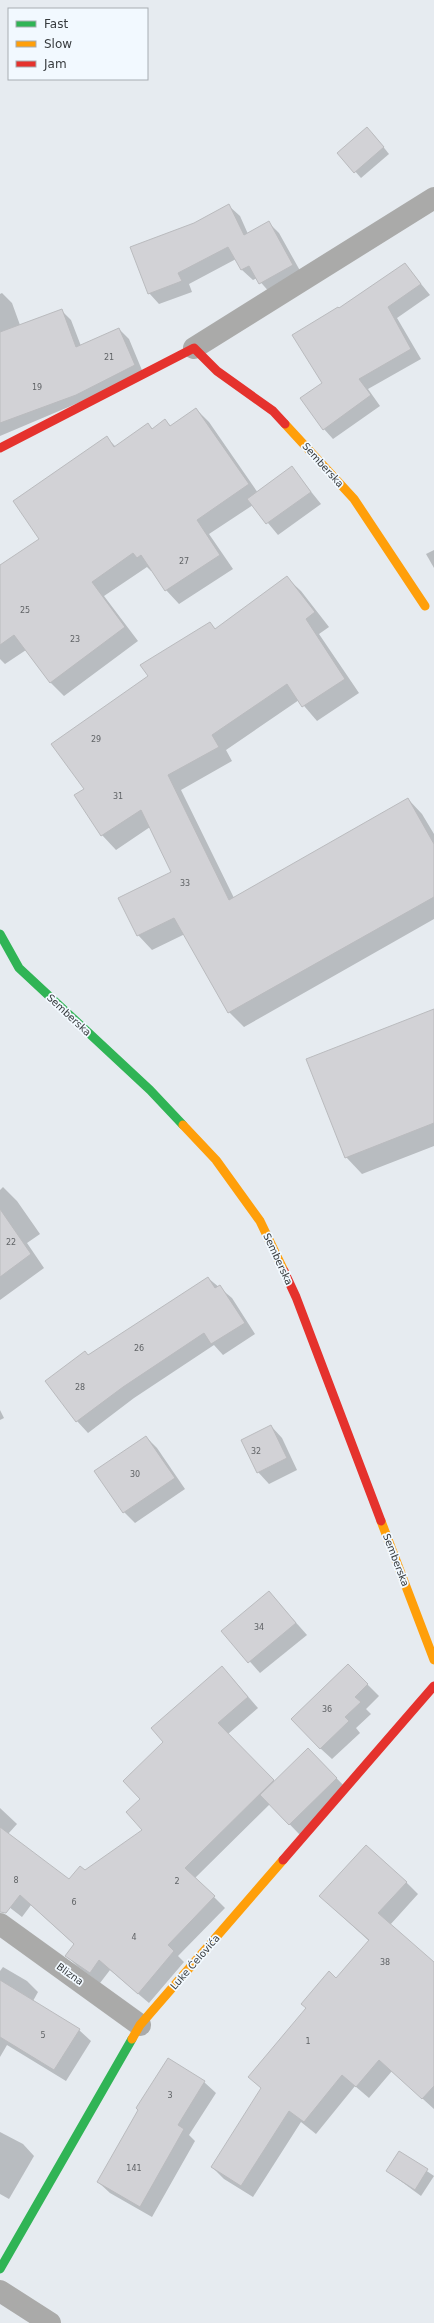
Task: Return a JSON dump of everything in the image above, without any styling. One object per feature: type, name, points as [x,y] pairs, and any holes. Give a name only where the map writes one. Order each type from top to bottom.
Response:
[{"type":"street","points":[[0,448],[194,348],[434,198]]},
{"type":"street","name":"Semberska","points":[[194,348],[217,371],[273,411],[354,499],[425,606]]},
{"type":"street","name":"Semberska","points":[[0,934],[19,968],[150,1090],[216,1160],[260,1221],[296,1297],[434,1660]]},
{"type":"street","name":"Luke Ćelovića","points":[[0,2268],[140,2025],[434,1686]]},
{"type":"street","name":"Blizna","points":[[0,1924],[140,2025]]},
{"type":"street","points":[[0,2292],[50,2323]]},
{"type":"building","points":[[367,127],[384,147],[354,173],[337,153]]},
{"type":"building","points":[[229,204],[244,235],[269,221],[293,265],[259,284],[249,266],[241,270],[228,247],[178,273],[182,281],[148,294],[130,247],[194,223]]},
{"type":"building","points":[[405,263],[421,284],[388,307],[411,349],[359,379],[371,395],[323,430],[300,398],[322,383],[292,335],[338,307],[339,308]]},
{"type":"building","points":[[62,309],[76,347],[119,328],[135,365],[76,395],[0,423],[0,332]]},
{"type":"building","points":[[196,408],[249,484],[197,520],[220,555],[165,591],[141,555],[137,558],[133,553],[92,582],[125,627],[50,683],[14,635],[0,645],[0,565],[39,539],[13,501],[107,436],[114,447],[148,423],[152,429],[165,419],[170,426]]},
{"type":"building","points":[[292,466],[311,492],[266,524],[247,499]]},
{"type":"building","points":[[287,576],[315,612],[306,619],[345,679],[302,707],[287,684],[212,735],[219,747],[168,775],[229,900],[408,798],[434,844],[434,897],[228,1013],[174,918],[137,936],[118,898],[171,872],[141,810],[101,836],[74,795],[84,789],[51,744],[148,676],[140,665],[210,622],[215,629]]},
{"type":"building","points":[[434,1009],[434,1123],[345,1158],[306,1059]]},
{"type":"building","points":[[0,1209],[31,1254],[0,1277]]},
{"type":"building","points":[[208,1277],[215,1288],[220,1285],[245,1323],[211,1344],[204,1333],[123,1387],[76,1422],[45,1381],[85,1351],[88,1355]]},
{"type":"building","points":[[271,1425],[287,1458],[257,1473],[241,1440]]},
{"type":"building","points":[[146,1436],[175,1478],[123,1513],[94,1471]]},
{"type":"building","points":[[269,1591],[296,1623],[248,1663],[221,1631]]},
{"type":"building","points":[[348,1664],[368,1684],[355,1697],[361,1702],[345,1717],[349,1721],[320,1749],[291,1719]]},
{"type":"building","points":[[222,1666],[248,1697],[218,1723],[274,1780],[185,1868],[215,1896],[168,1945],[174,1951],[138,1994],[99,1960],[90,1973],[65,1956],[74,1944],[20,1895],[6,1913],[0,1912],[0,1827],[69,1879],[80,1866],[85,1870],[142,1830],[126,1812],[140,1799],[123,1781],[163,1742],[151,1728]]},
{"type":"building","points":[[308,1748],[337,1778],[289,1825],[260,1795]]},
{"type":"building","points":[[366,1845],[407,1882],[378,1913],[434,1962],[434,2086],[422,2099],[379,2060],[356,2087],[342,2075],[304,2122],[289,2111],[241,2186],[211,2167],[261,2088],[248,2077],[306,2008],[301,2004],[329,1971],[336,1978],[369,1940],[319,1896]]},
{"type":"building","points":[[0,1980],[80,2029],[54,2070],[0,2037]]},
{"type":"building","points":[[168,2058],[205,2081],[178,2125],[184,2129],[140,2207],[97,2182],[138,2110],[136,2108]]},
{"type":"building","points":[[399,2151],[428,2169],[415,2190],[386,2171]]},
{"type":"traffic: fast","points":[[0,934],[19,968],[150,1090],[183,1125]]},
{"type":"traffic: fast","points":[[0,2269],[132,2039]]},
{"type":"traffic: slow","points":[[285,424],[354,499],[425,606]]},
{"type":"traffic: slow","points":[[183,1125],[216,1160],[260,1221],[284,1271]]},
{"type":"traffic: slow","points":[[381,1521],[434,1660]]},
{"type":"traffic: slow","points":[[132,2039],[140,2025],[283,1860]]},
{"type":"traffic: jam","points":[[0,448],[194,348],[217,371],[273,411],[285,424]]},
{"type":"traffic: jam","points":[[284,1271],[296,1297],[381,1521]]},
{"type":"traffic: jam","points":[[283,1860],[434,1686]]}]
